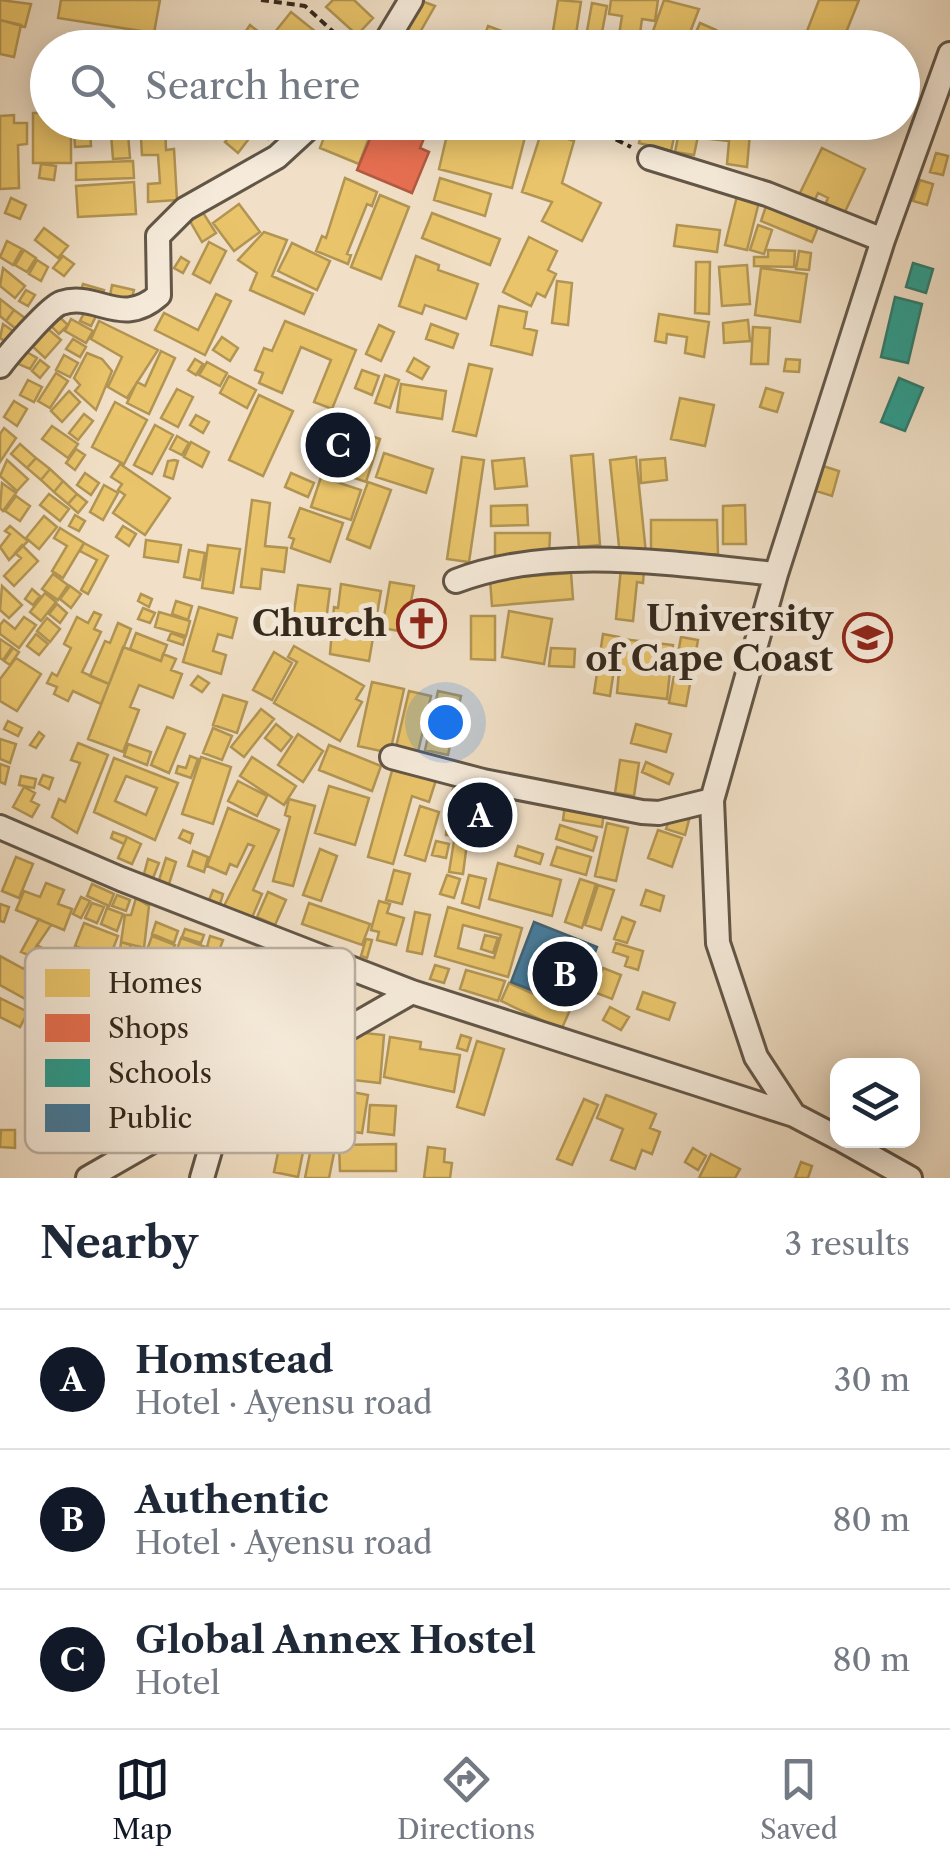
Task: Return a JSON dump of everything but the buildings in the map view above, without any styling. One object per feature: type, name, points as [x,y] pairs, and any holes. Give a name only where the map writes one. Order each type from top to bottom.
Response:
[{"type":"street","points":[[393,30],[411,0]]},
{"type":"street","points":[[920,137],[950,54]]},
{"type":"street","points":[[0,366],[50,308],[64,301],[125,311],[144,308],[159,294],[158,236],[185,209],[278,156],[295,140]]},
{"type":"street","points":[[794,1114],[756,1057],[718,943],[712,800],[776,574],[919,140]]},
{"type":"street","points":[[650,158],[766,194],[883,240]]},
{"type":"street","points":[[456,580],[490,568],[621,561],[776,574]]},
{"type":"street","points":[[392,757],[482,781],[642,812],[659,813],[712,800]]},
{"type":"street","points":[[0,827],[302,948]]},
{"type":"street","points":[[355,969],[412,992],[794,1114],[830,1134]]},
{"type":"street","points":[[355,1025],[412,992]]},
{"type":"street","points":[[856,1148],[910,1178]]},
{"type":"street","points":[[88,1178],[132,1153]]},
{"type":"street","points":[[202,1178],[210,1153]]},
{"type":"path","points":[[260,0],[305,6],[331,30]]},
{"type":"path","points":[[616,140],[650,158]]},
{"type":"place","name":"Global Annex Hostel","points":[[338,445]]},
{"type":"place","name":"Church","points":[[422,623]]},
{"type":"place","name":"University of Cape Coast","points":[[868,638]]},
{"type":"place","name":"Homstead","points":[[480,815]]},
{"type":"place","name":"Authentic","points":[[565,974]]}]
